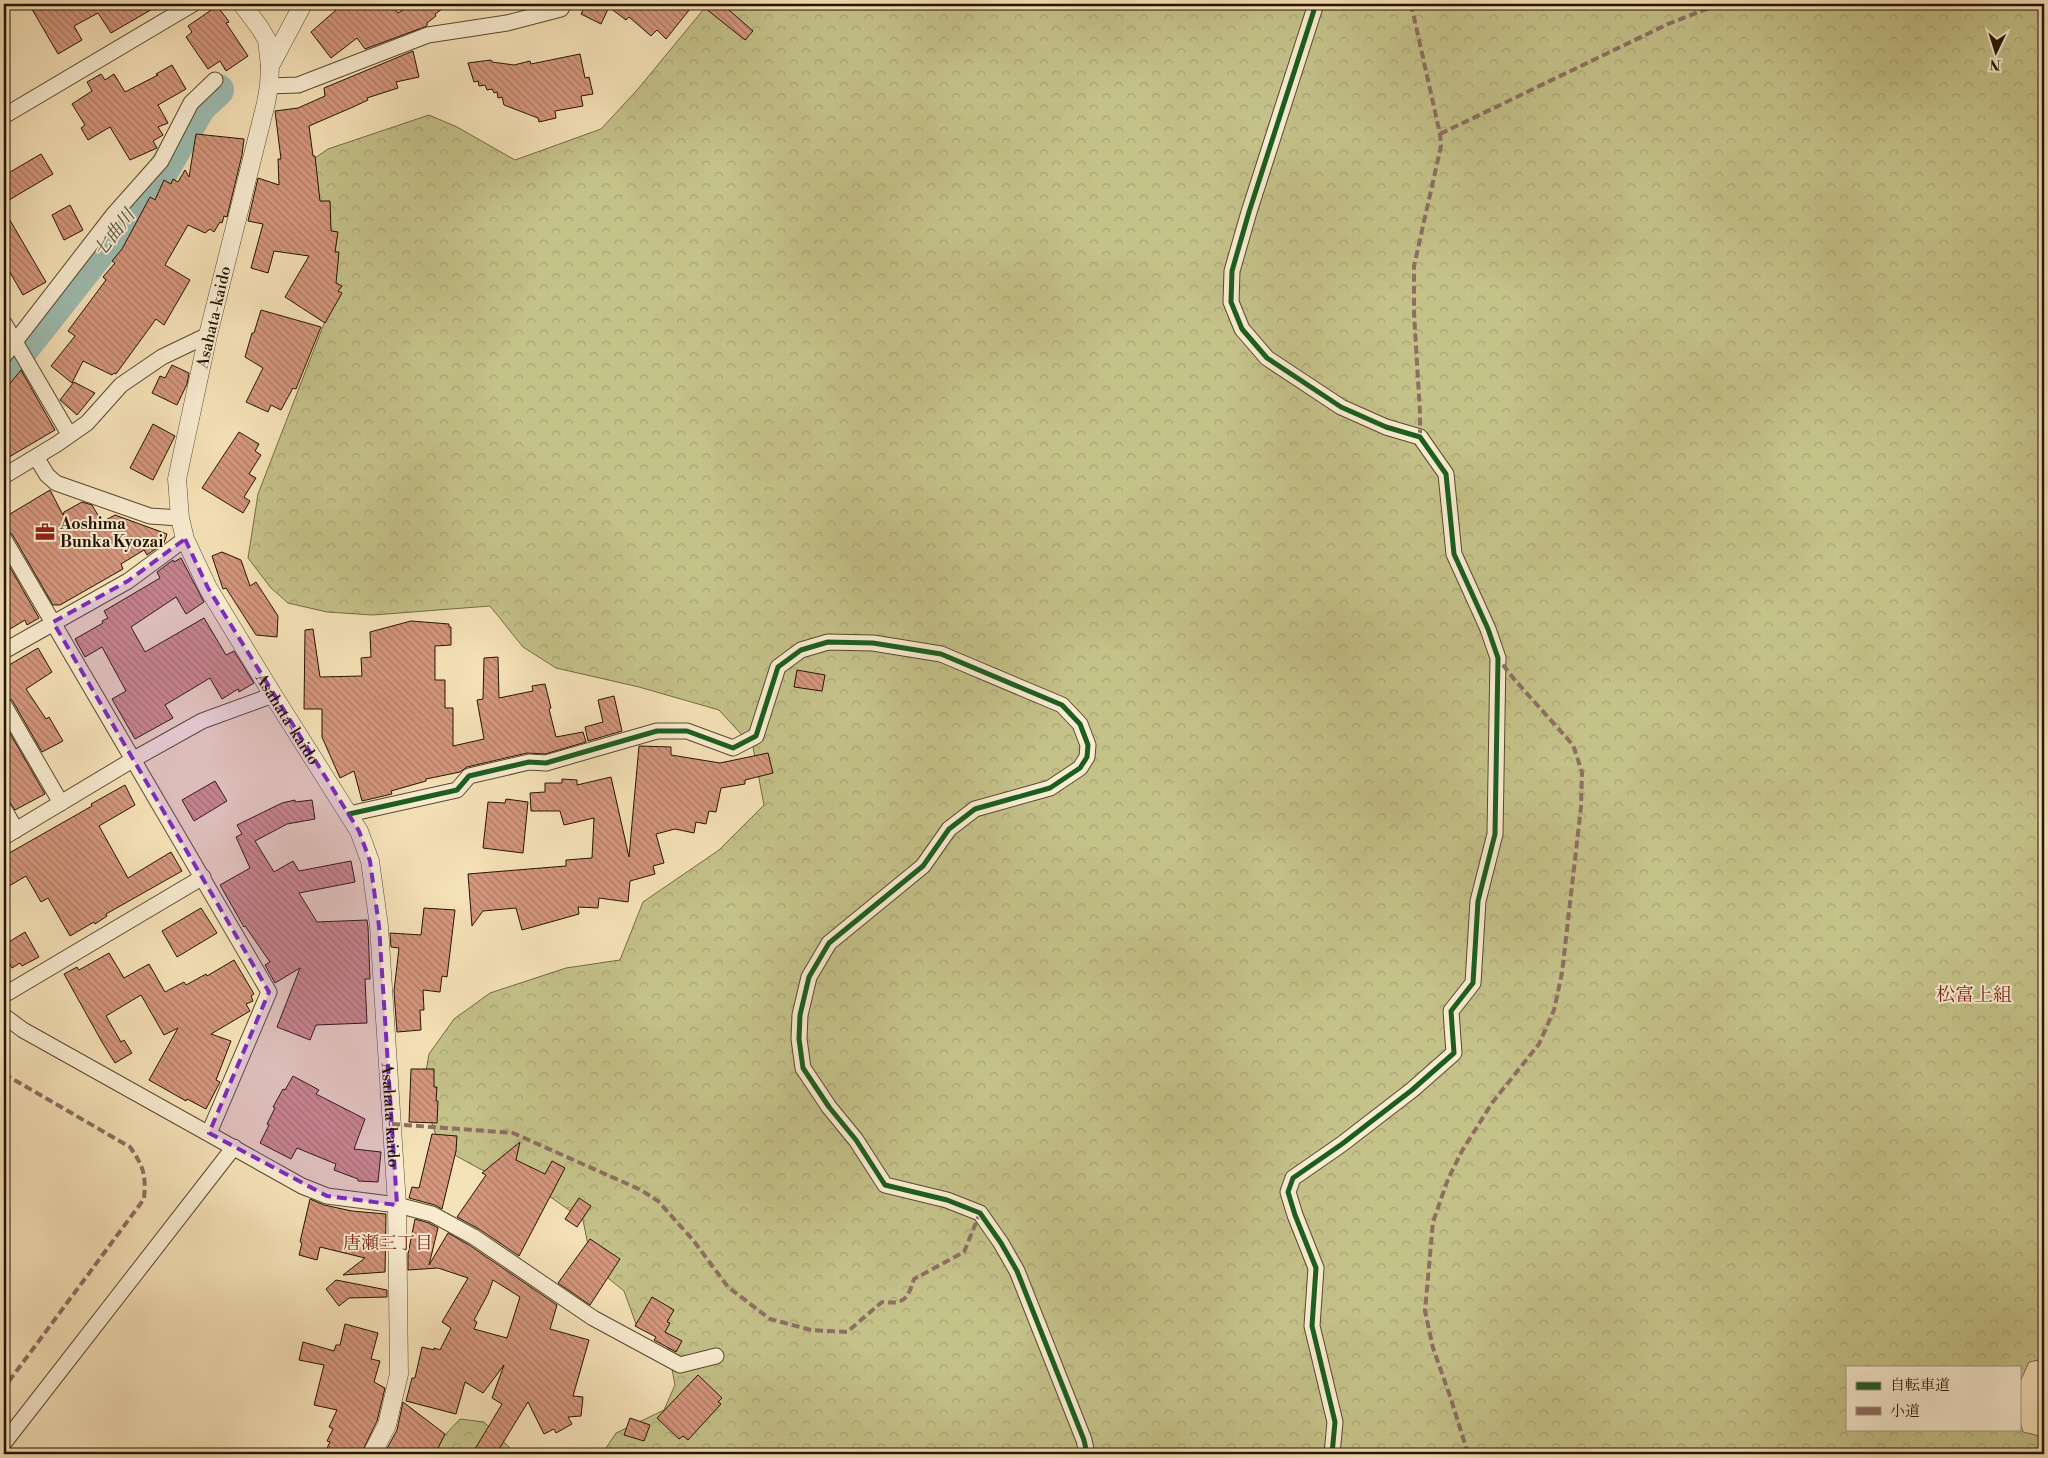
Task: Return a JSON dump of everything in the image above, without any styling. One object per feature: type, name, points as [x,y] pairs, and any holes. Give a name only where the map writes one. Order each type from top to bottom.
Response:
[{"type":"street","points":[[4,116],[194,4]]},
{"type":"street","points":[[242,4],[267,40],[270,66]]},
{"type":"street","name":"Asahata-kaido","points":[[303,4],[270,66],[269,86],[208,335],[176,478],[180,518],[185,539],[208,588],[359,831],[370,861],[379,926],[397,1205],[399,1374],[387,1425],[372,1454]]},
{"type":"street","points":[[269,86],[298,85],[428,35],[507,23],[561,10],[564,4]]},
{"type":"street","points":[[1316,4],[1232,272],[1232,302],[1242,329],[1268,358],[1340,407],[1386,427],[1420,437],[1446,474],[1454,554],[1488,629],[1498,658],[1495,834],[1478,901],[1473,983],[1451,1011],[1454,1053],[1412,1090],[1342,1144],[1293,1178],[1288,1192],[1295,1216],[1316,1268],[1312,1326],[1335,1422],[1332,1454]]},
{"type":"street","points":[[4,356],[113,215],[161,161],[192,103],[215,80]]},
{"type":"street","points":[[4,323],[69,434]]},
{"type":"street","points":[[4,476],[86,423],[121,385],[162,357],[208,335]]},
{"type":"street","points":[[36,457],[46,475],[56,482],[150,516],[180,518]]},
{"type":"street","points":[[4,539],[203,876],[269,992],[209,1134]]},
{"type":"street","points":[[4,651],[128,581],[185,539]]},
{"type":"street","points":[[348,814],[457,790],[469,776],[529,762],[546,763],[658,731],[687,731],[733,748],[756,736],[778,667],[801,650],[828,642],[873,643],[941,654],[1062,705],[1080,724],[1088,745],[1087,758],[1080,768],[1050,788],[975,809],[949,829],[923,866],[829,943],[809,977],[800,1015],[799,1039],[803,1068],[829,1107],[856,1140],[885,1185],[947,1200],[980,1213],[1001,1243],[1017,1271],[1088,1454]]},
{"type":"street","points":[[4,809],[10,834],[134,759],[202,721],[273,695]]},
{"type":"street","points":[[4,705],[61,803]]},
{"type":"street","points":[[4,995],[203,876]]},
{"type":"street","points":[[4,1016],[23,1030],[302,1186],[327,1196],[397,1205],[432,1214],[474,1237],[593,1318],[680,1365],[716,1356]]},
{"type":"street","points":[[10,1454],[4,1444],[234,1147]]},
{"type":"highlighted area","points":[[185,539],[208,588],[359,831],[370,861],[379,926],[397,1205],[327,1196],[209,1133],[269,992],[53,622],[128,581]]},
{"type":"green space","points":[[708,4],[2044,4],[2044,1359],[2029,1362],[2020,1382],[2020,1366],[1846,1366],[1846,1430],[2020,1430],[2020,1422],[2023,1432],[2044,1437],[2044,1454],[602,1454],[616,1433],[664,1410],[675,1385],[667,1342],[636,1324],[624,1291],[592,1265],[583,1220],[542,1191],[480,1169],[440,1147],[422,1094],[429,1054],[454,1019],[490,993],[566,968],[620,960],[643,902],[719,850],[764,805],[753,747],[719,710],[639,687],[556,668],[523,647],[490,606],[373,615],[327,612],[288,603],[271,588],[248,558],[258,494],[325,321],[302,167],[328,149],[429,115],[457,127],[515,160],[601,129],[638,89]]},
{"type":"green space","points":[[460,1419],[484,1422],[516,1454],[427,1454]]},
{"type":"building","points":[[29,4],[161,4],[111,33],[98,13],[74,26],[82,40],[58,54]]},
{"type":"building","points":[[332,4],[391,4],[398,13],[412,4],[449,4],[435,14],[436,16],[427,23],[427,26],[365,49],[357,38],[331,58],[311,32],[336,10]]},
{"type":"building","points":[[586,4],[694,4],[666,39],[657,30],[651,36],[629,17],[626,20],[609,7],[601,24],[581,14]]},
{"type":"building","points":[[700,4],[722,4],[753,31],[745,40]]},
{"type":"building","points":[[217,6],[229,22],[226,23],[248,56],[226,71],[220,61],[208,69],[186,37],[192,32],[188,26]]},
{"type":"building","points":[[413,51],[419,77],[396,82],[398,88],[367,98],[368,100],[309,126],[313,156],[315,156],[320,201],[330,201],[331,231],[338,232],[335,252],[339,252],[336,283],[342,286],[338,291],[342,293],[325,323],[285,297],[309,256],[274,251],[268,273],[251,268],[263,224],[248,221],[258,178],[279,185],[278,159],[281,159],[275,111],[298,108],[325,96],[324,88]]},
{"type":"building","points":[[580,54],[585,78],[589,77],[593,94],[581,96],[583,106],[555,111],[556,118],[539,122],[538,118],[504,105],[502,97],[498,98],[497,92],[494,93],[492,89],[487,90],[485,85],[479,86],[478,81],[474,82],[468,63],[491,60],[492,62],[514,65],[530,61],[531,64]]},
{"type":"building","points":[[172,65],[186,89],[158,105],[168,123],[158,127],[163,135],[153,141],[157,148],[130,160],[110,127],[88,140],[81,128],[85,125],[72,104],[92,91],[87,82],[101,74],[105,80],[114,74],[125,92],[158,75],[156,74]]},
{"type":"building","points":[[196,134],[244,139],[227,217],[224,216],[222,223],[220,222],[214,232],[210,229],[205,233],[188,225],[165,265],[190,280],[164,325],[156,319],[116,374],[112,375],[83,361],[72,383],[51,366],[75,336],[68,331],[106,280],[103,277],[115,263],[112,261],[122,249],[150,197],[155,200],[164,180],[171,184],[173,179],[178,182],[185,170],[189,177]]},
{"type":"building","points":[[41,154],[53,174],[4,203],[4,180],[7,178],[5,175]]},
{"type":"building","points":[[70,205],[83,230],[64,240],[52,215]]},
{"type":"building","points":[[4,210],[46,282],[23,295],[4,262]]},
{"type":"building","points":[[261,310],[321,327],[296,389],[293,388],[281,410],[271,405],[268,412],[246,402],[263,368],[245,357]]},
{"type":"building","points":[[172,365],[189,373],[187,384],[177,405],[152,393],[160,376],[165,378]]},
{"type":"building","points":[[21,370],[55,430],[4,460],[4,391]]},
{"type":"building","points":[[74,382],[95,393],[77,415],[60,400]]},
{"type":"building","points":[[153,424],[175,436],[153,480],[130,468]]},
{"type":"building","points":[[239,432],[259,444],[255,451],[261,455],[249,474],[256,478],[244,497],[250,501],[243,513],[202,488]]},
{"type":"building","points":[[50,490],[63,515],[64,512],[82,502],[92,505],[102,522],[115,515],[167,534],[164,543],[147,555],[144,550],[121,564],[123,569],[60,605],[53,605],[12,534],[4,530],[4,524],[8,522],[5,517]]},
{"type":"building","points":[[222,552],[241,560],[250,586],[256,582],[278,616],[277,637],[256,635],[226,588],[223,589],[212,556]]},
{"type":"building","points":[[4,557],[39,618],[27,625],[25,620],[10,629],[4,619]]},
{"type":"building","points":[[181,558],[204,602],[186,614],[176,597],[131,627],[145,652],[204,618],[226,655],[234,651],[254,683],[239,692],[238,689],[222,699],[210,678],[165,705],[173,718],[135,739],[112,699],[126,691],[102,647],[85,657],[75,639],[103,623],[102,621],[108,618],[104,611],[160,578],[157,572],[173,560],[174,562]]},
{"type":"building","points":[[411,621],[449,624],[449,627],[451,627],[451,645],[435,646],[435,680],[445,680],[445,708],[453,708],[453,746],[484,739],[477,700],[483,699],[484,658],[498,657],[499,698],[533,691],[532,686],[545,684],[556,737],[583,732],[586,742],[545,754],[527,753],[467,767],[460,772],[426,779],[426,781],[391,791],[392,794],[362,801],[354,771],[340,778],[322,737],[322,709],[304,709],[305,630],[313,629],[320,677],[362,676],[361,658],[371,657],[370,632]]},
{"type":"building","points":[[38,648],[52,672],[26,689],[46,719],[49,717],[63,741],[42,752],[12,700],[4,696],[4,668]]},
{"type":"building","points":[[797,670],[825,675],[822,691],[794,687]]},
{"type":"building","points":[[614,696],[622,731],[588,741],[585,727],[603,722],[598,700]]},
{"type":"building","points":[[4,723],[45,794],[15,810],[9,801],[4,800]]},
{"type":"building","points":[[639,746],[671,747],[671,755],[720,763],[768,753],[773,773],[745,780],[745,784],[721,788],[716,812],[709,811],[706,824],[696,822],[694,833],[675,829],[656,834],[664,863],[653,866],[655,874],[630,881],[628,902],[599,898],[598,908],[578,907],[579,914],[522,930],[516,908],[483,911],[472,926],[468,874],[566,866],[566,860],[592,858],[594,818],[564,825],[560,811],[531,811],[530,793],[545,792],[545,783],[562,783],[562,779],[577,780],[577,785],[611,777],[629,857]]},
{"type":"building","points":[[215,781],[227,801],[194,821],[182,800]]},
{"type":"building","points":[[125,785],[135,805],[99,826],[128,878],[171,852],[182,871],[106,914],[107,916],[95,924],[94,922],[70,936],[48,898],[41,902],[26,876],[4,889],[4,856]]},
{"type":"building","points":[[506,799],[528,802],[523,853],[483,848],[488,802],[505,803]]},
{"type":"building","points":[[295,800],[295,802],[312,800],[315,819],[287,824],[255,841],[274,872],[293,861],[299,871],[351,861],[355,882],[299,893],[317,922],[367,920],[368,927],[370,979],[365,979],[367,1023],[316,1025],[310,1040],[277,1027],[300,968],[275,983],[265,965],[270,962],[244,927],[220,885],[250,868],[236,837],[242,834],[237,825],[282,803]]},
{"type":"building","points":[[201,908],[217,933],[177,957],[162,931]]},
{"type":"building","points":[[424,908],[455,910],[447,977],[442,976],[440,992],[423,990],[424,1010],[420,1010],[421,1030],[397,1032],[394,991],[399,948],[391,947],[390,933],[421,935]]},
{"type":"building","points":[[25,932],[39,957],[22,966],[20,963],[12,968],[4,955],[4,945]]},
{"type":"building","points":[[109,953],[124,978],[149,964],[165,992],[184,982],[186,985],[206,974],[207,976],[234,960],[254,994],[251,996],[253,1001],[246,1004],[250,1011],[211,1034],[231,1041],[216,1080],[220,1082],[206,1109],[187,1099],[186,1101],[149,1080],[178,1028],[164,1035],[141,995],[106,1016],[121,1042],[124,1040],[132,1053],[115,1063],[64,974],[77,967],[79,970]]},
{"type":"building","points":[[411,1069],[434,1069],[434,1087],[437,1087],[436,1101],[438,1101],[437,1123],[409,1122]]},
{"type":"building","points":[[293,1076],[319,1090],[316,1094],[365,1119],[354,1149],[381,1152],[378,1182],[358,1181],[358,1179],[334,1170],[336,1164],[297,1148],[291,1159],[260,1143],[269,1125],[267,1124],[275,1108],[273,1107]]},
{"type":"building","points":[[432,1134],[457,1136],[456,1151],[442,1209],[435,1205],[409,1198],[412,1187],[419,1188]]},
{"type":"building","points":[[520,1142],[516,1160],[545,1174],[552,1161],[565,1168],[519,1256],[479,1229],[457,1217],[486,1175],[482,1173]]},
{"type":"building","points":[[579,1198],[591,1206],[577,1227],[565,1219]]},
{"type":"building","points":[[310,1199],[324,1205],[352,1211],[386,1214],[385,1272],[343,1275],[365,1258],[320,1247],[317,1260],[299,1255],[302,1243],[300,1242]]},
{"type":"building","points":[[415,1219],[429,1223],[438,1228],[429,1265],[448,1233],[469,1245],[557,1305],[550,1329],[589,1340],[573,1396],[583,1397],[581,1416],[568,1417],[572,1424],[556,1433],[554,1429],[544,1434],[528,1402],[496,1454],[472,1454],[502,1404],[492,1398],[504,1365],[483,1393],[465,1382],[456,1414],[406,1401],[412,1378],[415,1378],[422,1347],[440,1350],[451,1328],[442,1322],[468,1278],[438,1268],[408,1270],[408,1254]],"holes":[[[493,1280],[520,1297],[507,1338],[474,1329],[477,1322],[474,1320]]]},
{"type":"building","points":[[590,1239],[620,1259],[590,1305],[558,1283]]},
{"type":"building","points":[[336,1280],[387,1290],[387,1297],[349,1298],[339,1306],[326,1289]]},
{"type":"building","points":[[652,1297],[674,1310],[667,1322],[670,1323],[665,1332],[682,1341],[676,1352],[654,1340],[656,1337],[635,1326]]},
{"type":"building","points":[[345,1324],[378,1333],[371,1359],[380,1361],[374,1382],[385,1388],[377,1421],[361,1454],[335,1454],[326,1450],[330,1442],[327,1441],[333,1429],[329,1427],[337,1410],[314,1405],[324,1365],[299,1360],[303,1342],[334,1351],[336,1345],[340,1345]]},
{"type":"building","points":[[698,1375],[722,1398],[718,1402],[721,1404],[688,1440],[683,1436],[679,1439],[657,1418]]},
{"type":"building","points":[[403,1402],[445,1434],[435,1454],[384,1454],[397,1430]]},
{"type":"building","points":[[630,1418],[650,1425],[644,1441],[624,1435]]},
{"type":"waterway","name":"七曲川","points":[[4,373],[161,174],[200,107],[218,90]]},
{"type":"marked path","points":[[1411,4],[1440,134],[1441,146],[1414,266],[1414,313],[1420,437]]},
{"type":"marked path","points":[[1440,134],[1668,24],[1719,4]]},
{"type":"marked path","points":[[1468,1454],[1433,1348],[1425,1311],[1433,1222],[1448,1179],[1462,1151],[1492,1103],[1539,1044],[1554,1010],[1562,973],[1581,807],[1582,772],[1573,745],[1499,660]]},
{"type":"marked path","points":[[4,1074],[130,1147],[141,1166],[145,1184],[144,1199],[4,1388]]},
{"type":"marked path","points":[[392,1124],[513,1133],[641,1190],[658,1201],[693,1240],[728,1287],[770,1319],[811,1330],[847,1332],[882,1302],[896,1302],[904,1299],[914,1279],[964,1252],[980,1213]]},
{"type":"cycle path","points":[[1316,4],[1232,271],[1231,302],[1242,329],[1267,358],[1341,407],[1386,427],[1420,437],[1446,474],[1454,554],[1488,629],[1498,658],[1495,834],[1478,901],[1473,983],[1451,1011],[1454,1053],[1412,1090],[1342,1144],[1293,1178],[1288,1192],[1316,1268],[1312,1326],[1335,1422],[1332,1454]]},
{"type":"cycle path","points":[[349,814],[457,790],[469,776],[529,762],[546,763],[657,731],[687,731],[733,748],[756,736],[778,667],[801,650],[828,642],[873,643],[941,654],[1062,705],[1080,724],[1088,745],[1087,757],[1080,768],[1050,788],[975,809],[949,829],[923,866],[829,943],[809,977],[800,1015],[799,1039],[803,1068],[829,1107],[856,1140],[885,1185],[947,1200],[980,1213],[1001,1243],[1017,1271],[1084,1440],[1087,1454]]},
{"type":"place","name":"Aoshima Bunka Kyozai","points":[[45,532]]},
{"type":"district","name":"松富上組","points":[[1974,994]]},
{"type":"district","name":"唐瀬三丁目","points":[[388,1243]]}]
